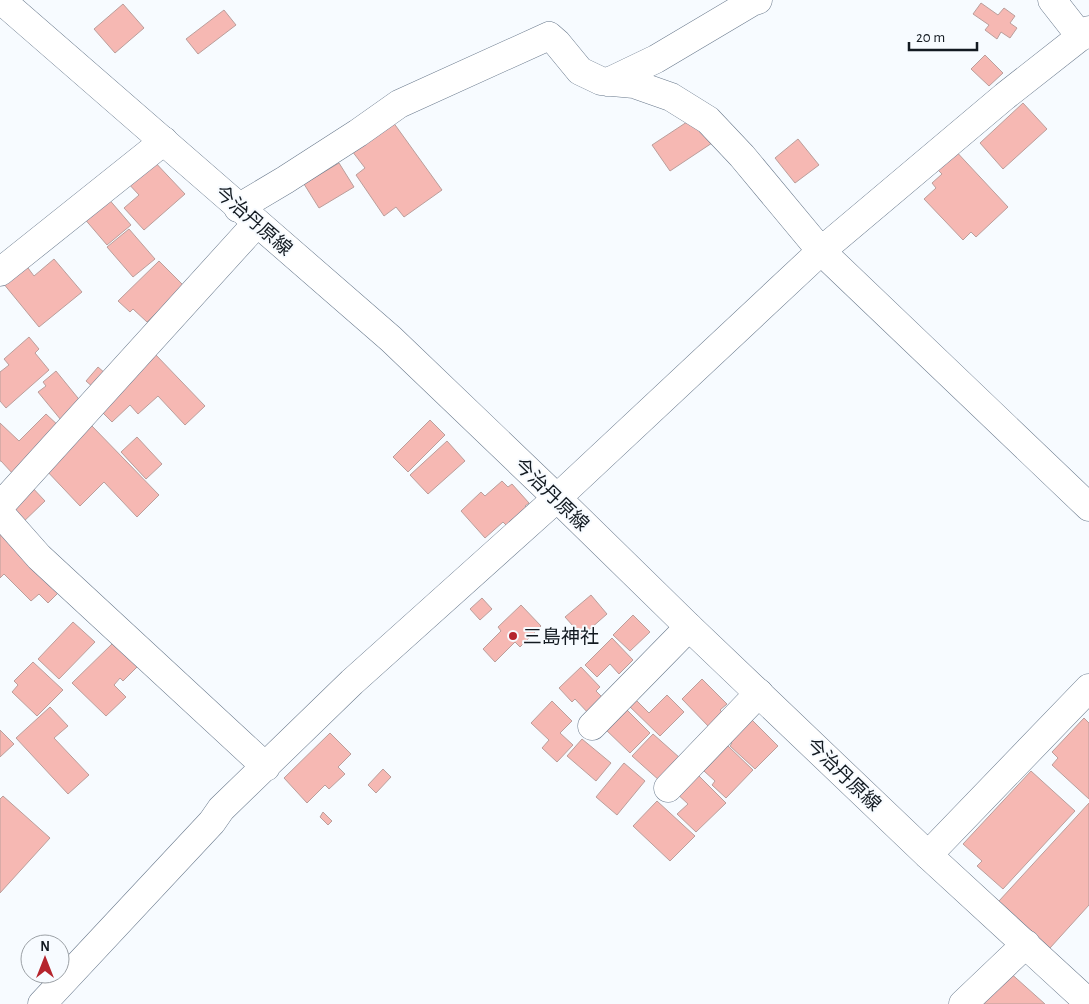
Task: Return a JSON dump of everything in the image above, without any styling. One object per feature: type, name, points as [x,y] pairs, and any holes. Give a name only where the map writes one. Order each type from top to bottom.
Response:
[{"type":"street","points":[[608,82],[656,59],[758,0]]},
{"type":"street","points":[[42,1004],[212,822],[221,809],[352,682],[557,498],[821,251],[1005,96],[1085,34],[1052,0]]},
{"type":"street","name":"今治丹原線","points":[[2,4],[164,141],[391,339],[928,855],[1089,1003]]},
{"type":"street","points":[[0,506],[248,215],[285,180],[400,104],[549,36],[580,71],[601,81],[634,84],[671,98],[708,120],[742,156],[821,251],[1089,506]]},
{"type":"street","points":[[0,272],[164,141]]},
{"type":"street","points":[[0,512],[39,557],[266,767]]},
{"type":"street","points":[[592,726],[689,627]]},
{"type":"street","points":[[928,855],[1089,688]]},
{"type":"street","points":[[668,788],[759,693]]},
{"type":"street","points":[[963,1004],[1026,944]]},
{"type":"building","points":[[981,3],[998,15],[1004,8],[1015,16],[1010,23],[1017,28],[1010,38],[1001,32],[997,39],[985,30],[989,25],[973,14]]},
{"type":"building","points":[[123,4],[144,28],[115,53],[94,29]]},
{"type":"building","points":[[224,10],[236,25],[198,54],[186,39]]},
{"type":"building","points":[[985,55],[1003,73],[989,86],[971,69]]},
{"type":"building","points":[[1023,103],[1047,129],[1003,169],[980,143]]},
{"type":"building","points":[[693,118],[718,139],[670,171],[652,145]]},
{"type":"building","points":[[393,122],[442,190],[404,217],[396,207],[384,216],[356,175],[365,168],[352,151]]},
{"type":"building","points":[[798,139],[819,165],[795,183],[775,158]]},
{"type":"building","points":[[952,147],[1008,207],[976,237],[971,232],[963,240],[924,199],[936,188],[932,183],[942,174],[933,165]]},
{"type":"building","points":[[151,158],[185,194],[144,230],[124,208],[139,195],[126,181]]},
{"type":"building","points":[[339,163],[354,187],[319,208],[304,184]]},
{"type":"building","points":[[107,197],[131,225],[107,245],[83,217]]},
{"type":"building","points":[[129,229],[155,259],[133,277],[107,247]]},
{"type":"building","points":[[54,259],[82,292],[39,327],[3,283],[25,264],[34,276]]},
{"type":"building","points":[[159,261],[184,286],[147,322],[133,309],[130,312],[118,301]]},
{"type":"building","points":[[29,337],[39,349],[35,353],[49,370],[6,408],[0,401],[0,372],[9,365],[4,359]]},
{"type":"building","points":[[155,354],[205,406],[185,425],[158,396],[138,414],[130,405],[112,422],[98,408]]},
{"type":"building","points":[[98,367],[106,374],[94,388],[86,381]]},
{"type":"building","points":[[56,371],[82,403],[61,420],[38,392],[46,386],[43,382]]},
{"type":"building","points":[[46,414],[61,428],[14,475],[0,461],[0,423],[19,441]]},
{"type":"building","points":[[430,420],[445,435],[408,472],[393,457]]},
{"type":"building","points":[[91,425],[159,495],[137,517],[104,482],[80,506],[45,469]]},
{"type":"building","points":[[137,437],[162,464],[146,479],[121,452]]},
{"type":"building","points":[[447,441],[465,461],[428,494],[410,475]]},
{"type":"building","points":[[502,481],[508,487],[512,484],[529,503],[525,506],[530,512],[511,530],[503,522],[485,538],[461,511],[481,492],[485,496]]},
{"type":"building","points":[[29,484],[45,501],[19,526],[3,509]]},
{"type":"building","points":[[0,524],[65,586],[48,603],[39,594],[31,601],[4,574],[0,578]]},
{"type":"building","points":[[591,595],[607,614],[582,636],[565,617]]},
{"type":"building","points":[[482,598],[492,609],[480,620],[470,609]]},
{"type":"building","name":"三島神社","points":[[521,605],[541,626],[520,647],[515,642],[495,662],[483,649],[501,631],[498,627]]},
{"type":"building","points":[[633,615],[650,632],[630,651],[613,635]]},
{"type":"building","points":[[73,622],[95,642],[59,679],[38,659]]},
{"type":"building","points":[[612,638],[633,660],[619,674],[610,664],[597,677],[585,665]]},
{"type":"building","points":[[113,643],[137,667],[123,681],[120,678],[114,685],[126,697],[106,716],[72,683]]},
{"type":"building","points":[[33,662],[63,690],[37,716],[12,692],[18,685],[14,681]]},
{"type":"building","points":[[581,667],[600,687],[596,691],[605,700],[590,715],[575,699],[572,702],[559,688]]},
{"type":"building","points":[[702,679],[727,704],[720,710],[724,714],[710,728],[682,699]]},
{"type":"building","points":[[667,695],[684,712],[660,736],[626,703],[632,696],[649,713]]},
{"type":"building","points":[[552,701],[572,721],[560,733],[573,745],[557,762],[542,748],[549,740],[531,723]]},
{"type":"building","points":[[50,707],[68,726],[54,738],[89,775],[68,794],[16,738]]},
{"type":"building","points":[[624,707],[650,733],[630,753],[603,727]]},
{"type":"building","points":[[1084,718],[1089,723],[1089,799],[1052,765],[1058,758],[1052,752]]},
{"type":"building","points":[[751,719],[778,746],[755,769],[730,746],[732,743],[730,741]]},
{"type":"building","points":[[0,730],[14,744],[0,757]]},
{"type":"building","points":[[330,733],[351,754],[338,767],[345,774],[329,789],[325,785],[307,803],[284,778]]},
{"type":"building","points":[[653,734],[680,758],[660,781],[632,756]]},
{"type":"building","points":[[582,739],[611,763],[596,781],[567,756]]},
{"type":"building","points":[[728,746],[753,770],[726,798],[712,785],[715,781],[704,771]]},
{"type":"building","points":[[624,763],[645,781],[617,815],[596,797]]},
{"type":"building","points":[[383,769],[391,777],[376,793],[368,785]]},
{"type":"building","points":[[694,771],[726,803],[696,832],[677,814],[688,804],[674,791]]},
{"type":"building","points":[[1031,771],[1075,811],[1003,889],[977,866],[982,861],[963,844]]},
{"type":"building","points":[[3,796],[50,838],[0,893],[0,799]]},
{"type":"building","points":[[657,801],[695,836],[670,861],[633,826]]},
{"type":"building","points":[[1089,803],[1089,905],[1050,948],[999,901]]},
{"type":"building","points":[[323,812],[332,821],[328,825],[320,817]]},
{"type":"building","points":[[1007,970],[1045,1004],[976,1004]]},
{"type":"place","name":"三島神社","points":[[513,636]]}]
